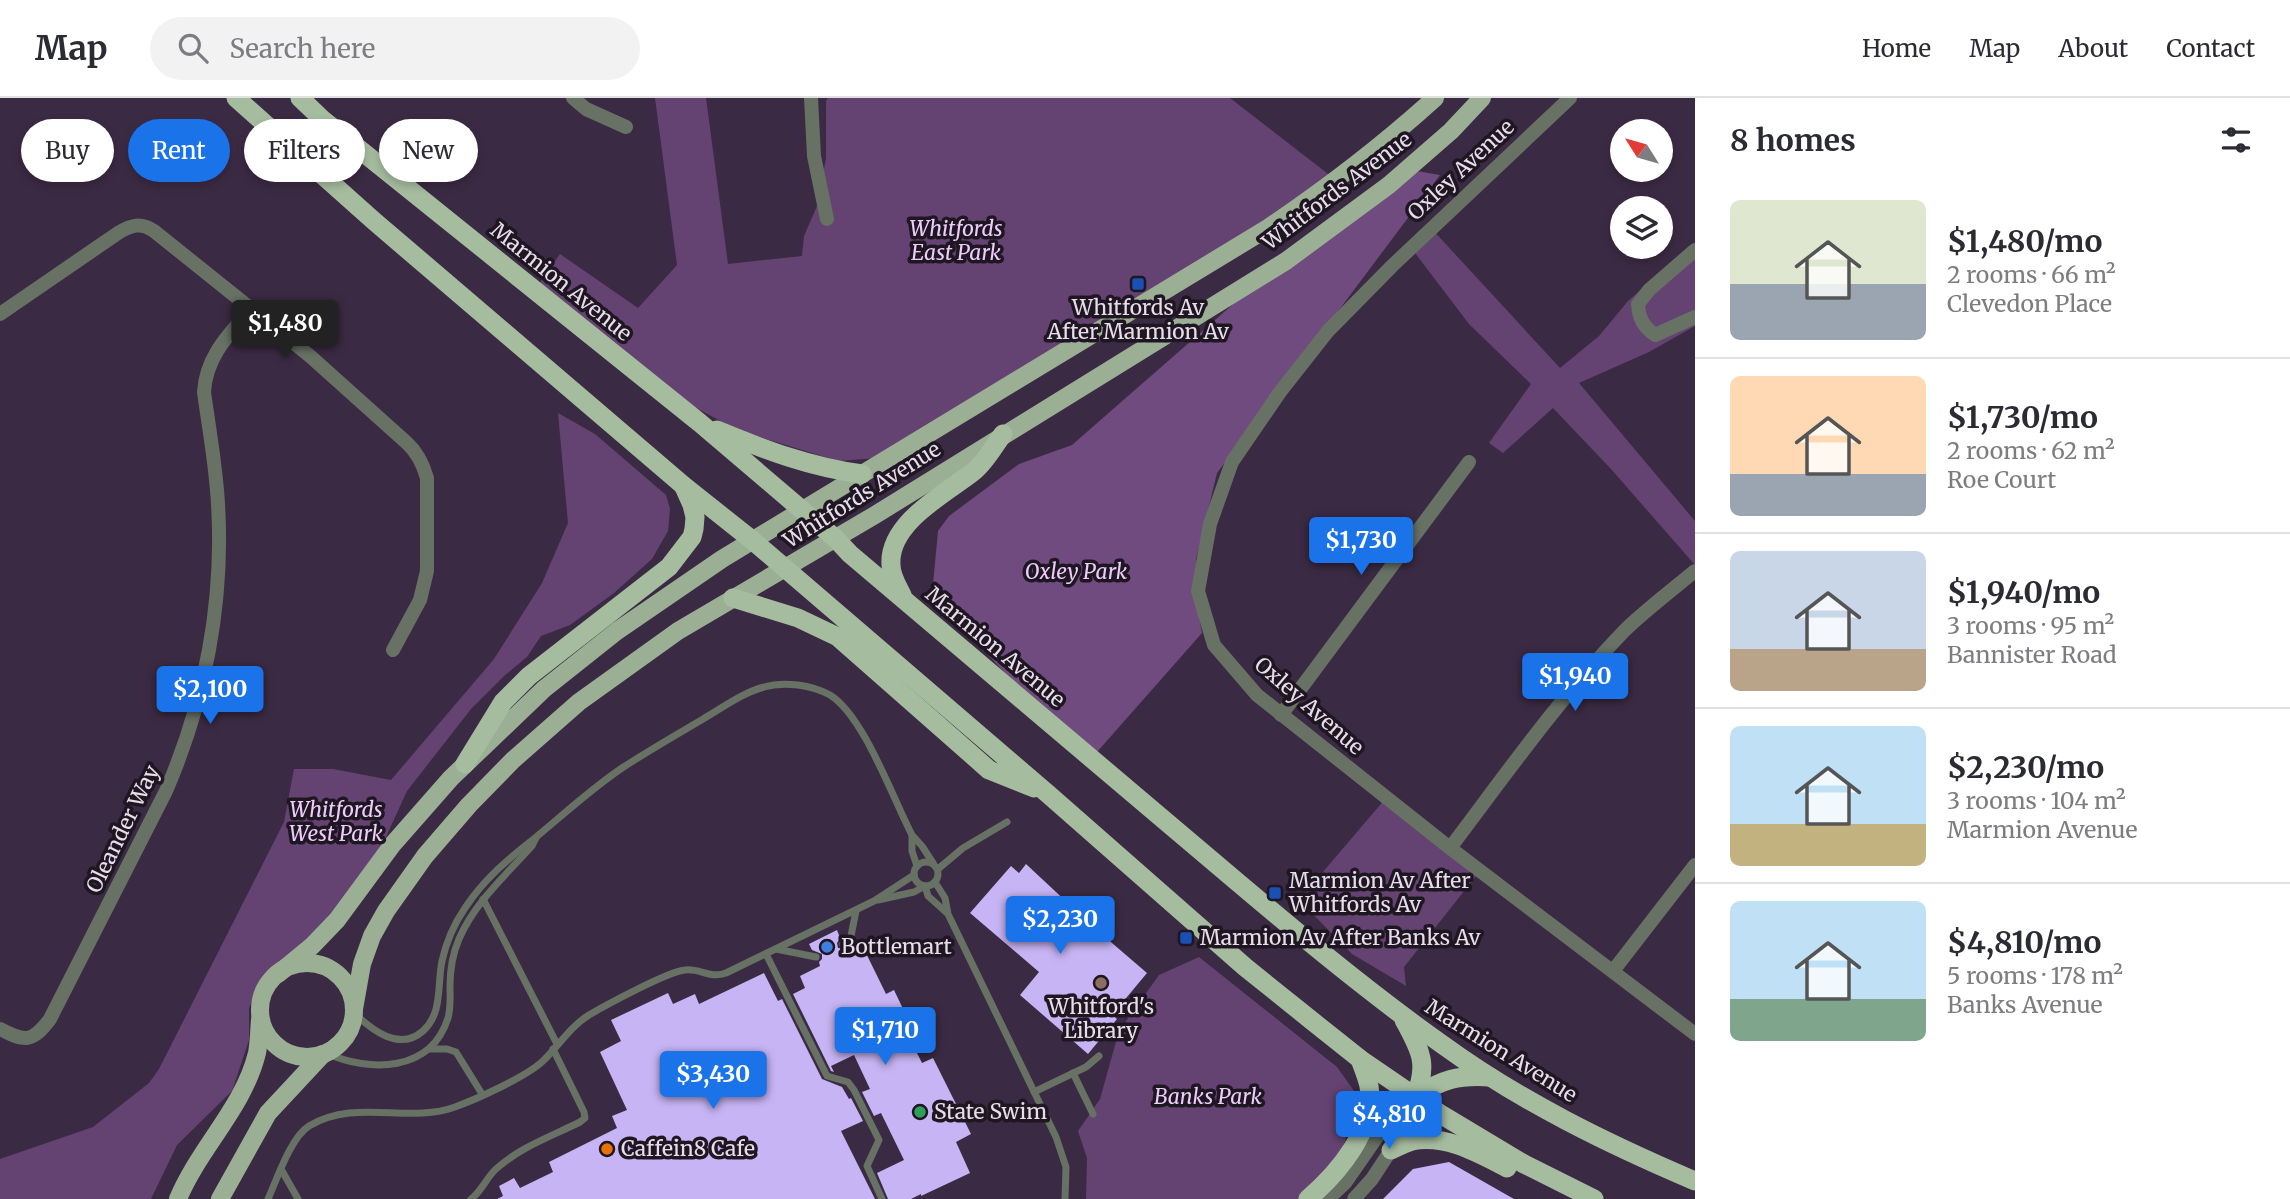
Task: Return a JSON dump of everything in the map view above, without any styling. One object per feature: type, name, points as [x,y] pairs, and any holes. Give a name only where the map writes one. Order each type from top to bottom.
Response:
[{"type":"highway","name":"Marmion Avenue","points":[[299,98],[700,423],[906,602],[1239,883],[1400,1013],[1494,1078],[1620,1150],[1695,1181]]},
{"type":"highway","points":[[235,99],[374,221],[1048,794],[1245,967],[1360,1059],[1415,1097],[1524,1164],[1593,1199]]},
{"type":"highway","points":[[700,423],[779,456],[862,474]]},
{"type":"highway","points":[[906,602],[893,576],[891,565],[892,550],[896,542],[912,519],[933,498],[976,471],[1003,434]]},
{"type":"highway","points":[[465,764],[503,702],[529,676],[669,568],[694,529],[695,517],[684,486]]},
{"type":"highway","points":[[733,598],[798,618],[838,637],[989,770],[1048,794]]},
{"type":"highway","points":[[1400,1013],[1414,1040],[1424,1071],[1415,1097]]},
{"type":"highway","points":[[1308,1199],[1331,1179],[1359,1137],[1369,1106],[1369,1085],[1360,1059]]},
{"type":"highway","points":[[1415,1097],[1448,1079],[1465,1076],[1494,1078]]},
{"type":"highway","points":[[1391,1150],[1412,1141],[1447,1142],[1475,1152],[1560,1194],[1593,1199]]},
{"type":"main road","name":"Whitfords Avenue","points":[[278,974],[312,946],[337,920],[413,820],[465,764],[544,689],[593,650],[752,540],[1268,228],[1328,187],[1435,98]]},
{"type":"main road","name":"Whitfords Avenue","points":[[354,1011],[367,951],[386,911],[425,856],[469,805],[534,740],[579,702],[678,631],[836,539],[1286,261],[1389,185],[1451,131],[1482,98]]},
{"type":"main road","points":[[178,1199],[194,1167],[249,1077],[257,1053],[261,1015],[264,992],[278,974],[289,967],[303,964],[329,968],[340,976],[348,987],[354,1011],[352,1026],[337,1047],[312,1057],[297,1056],[272,1042],[264,1029],[261,1015]]},
{"type":"main road","points":[[220,1199],[268,1113],[324,1054]]},
{"type":"street","points":[[573,98],[586,109],[626,127]]},
{"type":"street","points":[[811,98],[814,156],[827,219]]},
{"type":"street","name":"Oxley Avenue","points":[[1570,98],[1419,240],[1328,331],[1280,393],[1232,462],[1210,524],[1198,591],[1214,645],[1257,695],[1450,848],[1695,1034]]},
{"type":"street","points":[[0,314],[95,247],[127,227],[141,225],[155,231],[310,356],[407,443],[419,457],[427,478],[427,571],[420,600],[393,650]]},
{"type":"street","points":[[1695,250],[1649,290],[1638,304],[1639,319],[1647,330],[1656,335],[1695,317]]},
{"type":"street","name":"Oleander Way","points":[[0,1029],[20,1039],[29,1039],[50,1019],[183,753],[208,657],[217,574],[218,501],[204,392],[205,378],[207,368],[223,341],[250,310]]},
{"type":"street","points":[[1281,715],[1469,462]]},
{"type":"street","points":[[1450,848],[1550,715],[1595,662],[1627,629],[1695,571]]},
{"type":"street","points":[[1614,971],[1695,865]]},
{"type":"street","points":[[1354,1199],[1372,1179],[1412,1118],[1415,1097]]},
{"type":"street","points":[[1328,1199],[1345,1184],[1398,1108],[1415,1097]]},
{"type":"lane","points":[[354,1011],[380,1035],[402,1040],[422,1032],[436,1011],[442,960],[447,942],[477,889],[497,868],[622,768],[763,687],[779,684],[821,691],[844,706],[864,737],[912,835],[935,866],[939,876],[935,882],[914,892],[874,901]]},
{"type":"lane","points":[[268,1199],[303,1130],[330,1116],[363,1111],[443,1110],[482,1094],[532,1070],[588,1016],[679,971],[688,969],[713,976],[721,975],[856,911],[914,875],[917,866],[922,862],[935,866],[1007,822]]},
{"type":"lane","points":[[912,835],[912,851],[917,866]]},
{"type":"lane","points":[[324,1054],[344,1061],[390,1064],[403,1063],[430,1049],[441,1035],[449,1016],[451,969],[458,941],[483,899],[532,846],[536,837]]},
{"type":"lane","points":[[914,875],[917,881],[925,886],[928,896]]},
{"type":"lane","points":[[935,882],[1056,1137],[1066,1167],[1065,1199]]},
{"type":"lane","points":[[914,892],[928,896],[948,914]]},
{"type":"lane","points":[[471,1199],[480,1193],[494,1170],[513,1156],[585,1118],[555,1047],[483,899]]},
{"type":"lane","points":[[843,944],[851,936],[856,911]]},
{"type":"lane","points":[[776,949],[816,957]]},
{"type":"lane","points":[[766,954],[827,1076],[848,1082],[878,1140],[867,1166],[883,1199]]},
{"type":"lane","points":[[430,1049],[456,1052],[482,1094]]},
{"type":"lane","points":[[1034,1092],[1073,1073],[1099,1056]]},
{"type":"lane","points":[[1073,1073],[1093,1114]]},
{"type":"lane","points":[[281,1169],[298,1199]]},
{"type":"green space","name":"Whitfords East Park","points":[[655,98],[706,98],[728,264],[802,256],[804,236],[817,206],[826,158],[828,98],[1230,98],[1345,187],[1191,268],[877,458],[838,461],[737,430],[689,404],[539,284],[560,254],[638,308],[677,265]]},
{"type":"green space","name":"Oxley Park","points":[[1417,171],[1440,175],[1217,473],[1196,559],[1196,601],[1202,633],[1097,752],[1005,673],[932,595],[938,531],[949,516],[1019,464],[1072,445],[1239,299]]},
{"type":"green space","points":[[1431,228],[1560,368],[1599,336],[1628,301],[1695,243],[1695,326],[1649,352],[1579,383],[1695,521],[1695,565],[1553,408],[1503,453],[1489,443],[1531,384],[1469,324],[1415,253]]},
{"type":"green space","name":"Whitfords West Park","points":[[558,413],[595,434],[666,495],[670,509],[668,531],[652,559],[614,593],[570,625],[541,636],[527,657],[471,709],[407,791],[364,885],[321,932],[263,975],[249,1008],[249,1040],[232,1091],[177,1145],[151,1199],[0,1199],[0,1159],[93,1127],[149,1083],[159,1069],[284,822],[294,769],[333,769],[391,780],[494,659],[542,583],[568,523]]},
{"type":"green space","points":[[1386,798],[1480,871],[1404,967],[1406,986],[1352,954],[1299,900]]},
{"type":"green space","name":"Banks Park","points":[[1199,957],[1337,1067],[1357,1095],[1331,1196],[1327,1199],[1086,1199],[1087,1158],[1078,1131],[1100,1099],[1119,1031],[1159,975]]},
{"type":"building","points":[[1026,864],[1070,907],[1147,973],[1112,1015],[1117,1019],[1088,1054],[1020,995],[1039,972],[970,913],[1011,866],[1019,873]]},
{"type":"building","points":[[837,930],[840,938],[838,948],[846,949],[847,952],[862,945],[886,994],[894,990],[916,1036],[910,1039],[922,1063],[933,1058],[971,1134],[956,1142],[970,1173],[911,1199],[888,1199],[877,1173],[904,1160],[881,1113],[874,1116],[862,1092],[870,1089],[854,1055],[831,1066],[834,1072],[831,1071],[793,994],[805,988],[800,976],[820,966],[822,954],[812,950],[809,944]]},
{"type":"building","points":[[764,973],[778,1001],[782,999],[822,1079],[842,1087],[863,1121],[841,1131],[875,1199],[497,1199],[503,1196],[499,1186],[514,1178],[520,1188],[553,1172],[549,1162],[617,1128],[612,1116],[627,1110],[600,1052],[621,1041],[611,1020],[668,993],[673,1004],[695,994],[699,1004]]},
{"type":"building","points":[[1449,1162],[1514,1199],[1383,1199],[1413,1169]]},
{"type":"place","name":"Whitfords Av After Marmion Av","points":[[1138,284]]},
{"type":"place","name":"Marmion Av After Whitfords Av","points":[[1275,893]]},
{"type":"place","name":"Marmion Av After Banks Av","points":[[1186,938]]},
{"type":"place","name":"Bottlemart","points":[[827,947]]},
{"type":"place","name":"Whitford's Library","points":[[1101,983]]},
{"type":"place","name":"State Swim","points":[[920,1112]]},
{"type":"place","name":"Caffein8 Cafe","points":[[607,1149]]}]
